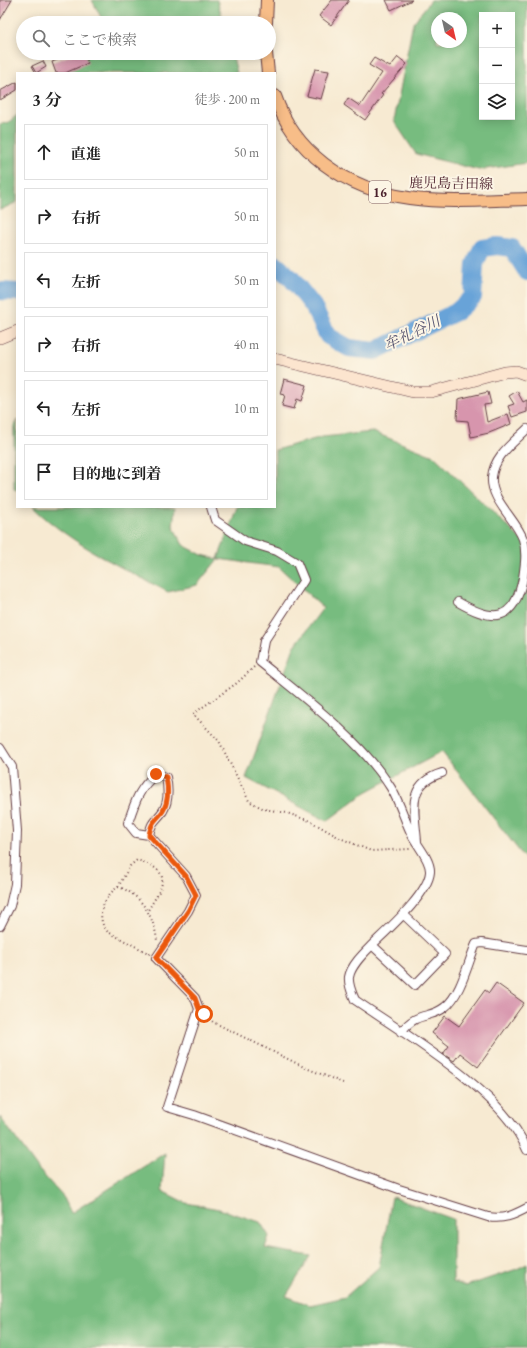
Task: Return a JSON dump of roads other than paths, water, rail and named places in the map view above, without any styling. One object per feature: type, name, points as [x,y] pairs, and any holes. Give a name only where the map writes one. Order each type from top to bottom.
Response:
[{"type":"main road","points":[[266,16],[267,0]]},
{"type":"main road","points":[[267,60],[268,72]]},
{"type":"main road","name":"鹿児島吉田線","points":[[276,98],[288,124],[308,151],[334,172],[354,184],[394,196],[416,199],[448,201],[527,199]]},
{"type":"street","points":[[0,338],[16,331]]},
{"type":"street","points":[[276,359],[413,392],[431,392],[505,372],[527,374]]},
{"type":"street","points":[[458,602],[476,613],[490,616],[503,613],[512,607],[520,594],[526,552],[523,538],[497,496],[492,479],[494,469],[503,453],[527,429]]},
{"type":"street","points":[[211,508],[215,520],[245,541],[277,551],[297,563],[304,580],[264,641],[260,662],[294,690],[359,749],[390,787],[418,846],[428,862],[430,872],[426,885],[412,905],[358,959],[349,976],[350,988],[355,1000],[480,1090],[508,1119],[527,1150]]},
{"type":"street","points":[[0,748],[12,767],[17,830],[16,884],[10,906],[0,926]]},
{"type":"street","points":[[418,846],[415,799],[418,788],[423,781],[442,773]]},
{"type":"street","points":[[149,835],[151,823],[163,810],[168,788],[166,777],[156,774],[144,783],[135,802],[128,823],[136,833],[149,835],[186,876],[196,895],[188,911],[156,958],[195,998],[199,1009],[167,1107],[194,1115],[406,1191],[488,1217],[499,1219],[514,1215],[527,1208]]},
{"type":"street","points":[[372,945],[415,985],[425,975],[445,954],[403,914]]},
{"type":"street","points":[[401,1032],[408,1023],[417,1017],[439,1011],[447,1006],[460,986],[476,944],[482,943],[527,950]]},
{"type":"waterway","name":"牟礼谷川","points":[[276,265],[291,278],[313,306],[328,336],[349,348],[375,351],[456,312],[473,297],[475,264],[482,248],[497,246],[512,248],[527,272]]},
{"type":"waterway","name":"牟礼谷川","points":[[0,291],[16,292]]}]
